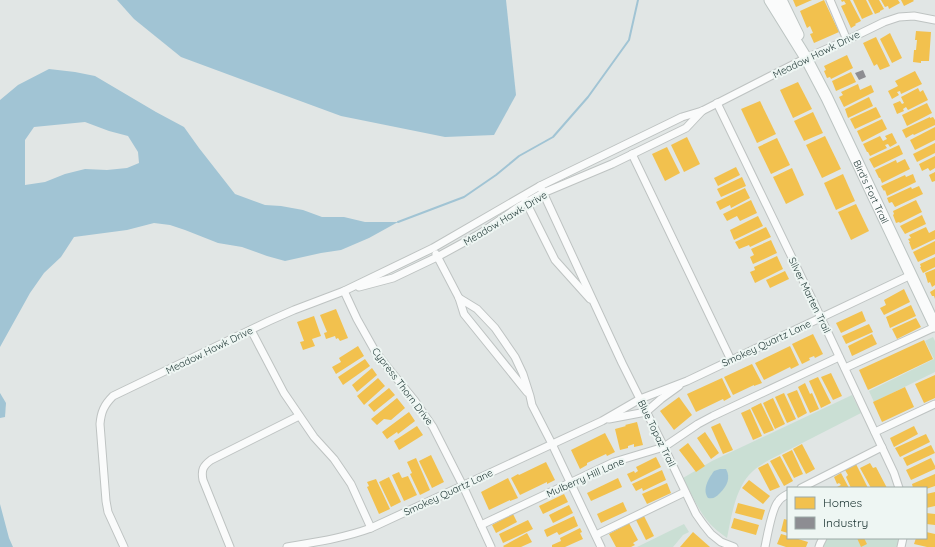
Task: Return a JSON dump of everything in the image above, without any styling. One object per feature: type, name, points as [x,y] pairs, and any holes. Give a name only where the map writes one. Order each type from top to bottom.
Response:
[{"type":"street","name":"Bird's Fort Trail","points":[[770,0],[806,58],[827,98],[935,326]]},
{"type":"street","name":"Bird's Fort Trail","points":[[781,0],[802,44],[806,58]]},
{"type":"street","points":[[830,0],[847,40]]},
{"type":"street","name":"Meadow Hawk Drive","points":[[124,547],[108,512],[100,424],[100,416],[103,408],[113,396],[294,310],[344,291],[433,248],[682,117],[702,111],[806,58],[884,22],[899,17],[914,16],[935,20]]},
{"type":"street","name":"Silver Marten Trail","points":[[717,103],[821,317],[894,473],[899,487]]},
{"type":"street","name":"Meadow Hawk Drive","points":[[542,190],[612,164],[686,128],[702,111]]},
{"type":"street","points":[[632,154],[731,360]]},
{"type":"street","name":"Blue Topaz Trail","points":[[542,190],[622,363],[696,514],[719,544],[734,547]]},
{"type":"street","name":"Meadow Hawk Drive","points":[[344,291],[393,278],[437,257],[481,233],[524,199]]},
{"type":"street","name":"Blue Topaz Trail","points":[[524,199],[554,260],[595,305]]},
{"type":"street","points":[[433,248],[459,298],[464,314],[530,396]]},
{"type":"street","name":"Smokey Quartz Lane","points":[[288,547],[324,544],[371,528],[552,444],[602,420],[640,399],[731,360],[911,275]]},
{"type":"street","name":"Cypress Thorn Drive","points":[[344,291],[375,352],[415,401],[433,426],[482,525],[491,547]]},
{"type":"street","points":[[459,298],[477,309],[495,328],[515,357],[523,374],[532,405],[601,547]]},
{"type":"street","points":[[845,368],[935,326]]},
{"type":"street","points":[[251,330],[284,393],[299,416],[334,459],[351,484],[371,528]]},
{"type":"street","name":"Mulberry Hill Lane","points":[[482,525],[614,462],[664,447],[698,424],[713,416],[839,357]]},
{"type":"street","name":"Smokey Quartz Lane","points":[[602,420],[646,412],[687,380]]},
{"type":"street","points":[[875,432],[935,404]]},
{"type":"street","points":[[230,547],[203,480],[203,467],[211,460],[299,416]]},
{"type":"street","points":[[803,487],[882,447]]},
{"type":"street","points":[[596,535],[685,492]]},
{"type":"street","points":[[765,547],[773,512],[777,502],[787,495]]},
{"type":"green space","points":[[933,337],[935,341],[935,372],[874,402],[869,391],[934,359],[925,341]]},
{"type":"green space","points":[[852,395],[861,413],[769,460],[749,475],[744,481],[737,497],[727,538],[708,522],[683,478],[712,461]]},
{"type":"green space","points":[[684,524],[689,532],[683,535],[673,547],[637,547]]},
{"type":"green space","points":[[827,539],[899,539],[897,547],[823,547]]},
{"type":"water","points":[[117,0],[506,0],[516,95],[494,135],[445,137],[341,116],[181,57],[134,19]]},
{"type":"water","points":[[49,69],[95,76],[184,127],[235,194],[265,205],[303,210],[322,217],[344,217],[365,222],[398,222],[369,238],[341,250],[285,261],[242,247],[218,243],[170,225],[154,223],[127,230],[74,237],[61,257],[44,273],[30,293],[0,347],[0,100],[18,85]],"holes":[[[85,122],[128,136],[138,152],[139,163],[127,168],[107,170],[85,169],[65,174],[45,182],[25,185],[25,140],[34,127]]]},
{"type":"water","points":[[0,393],[6,403],[5,417],[0,418]]},
{"type":"water","points":[[726,469],[728,479],[726,485],[716,497],[708,498],[706,495],[706,488],[708,481],[714,471]]},
{"type":"water","points":[[0,504],[9,538],[13,547],[0,547]]},
{"type":"building: Homes","points":[[793,0],[812,0],[796,7]]},
{"type":"building: Homes","points":[[824,0],[839,32],[814,43],[810,34],[813,33],[810,26],[807,28],[800,11]]},
{"type":"building: Homes","points":[[841,0],[850,0],[861,21],[851,28],[841,6],[846,4]]},
{"type":"building: Homes","points":[[853,0],[866,0],[873,14],[862,19]]},
{"type":"building: Homes","points":[[868,0],[879,0],[884,9],[875,14]]},
{"type":"building: Homes","points":[[881,0],[898,0],[900,3],[889,9],[888,6],[885,7]]},
{"type":"building: Homes","points":[[901,0],[913,0],[914,1],[904,6]]},
{"type":"building: Homes","points":[[916,31],[931,32],[929,61],[921,61],[921,63],[913,62],[917,40],[915,40]]},
{"type":"building: Homes","points":[[890,33],[902,58],[892,63],[880,39]]},
{"type":"building: Homes","points":[[876,37],[890,66],[880,70],[877,64],[874,66],[863,43]]},
{"type":"building: Homes","points":[[847,55],[853,68],[831,79],[830,77],[827,78],[824,71],[826,70],[824,66]]},
{"type":"building: Homes","points":[[915,71],[922,84],[901,94],[900,91],[897,92],[899,95],[892,99],[888,91],[898,86],[895,81]]},
{"type":"building: Homes","points":[[851,72],[856,82],[836,91],[832,81]]},
{"type":"building: Homes","points":[[798,82],[812,109],[793,118],[780,90]]},
{"type":"building: Homes","points":[[858,84],[860,90],[871,85],[874,92],[844,107],[839,97],[843,95],[841,92]]},
{"type":"building: Homes","points":[[918,88],[920,92],[923,90],[928,100],[908,110],[906,107],[903,109],[904,111],[897,114],[893,104],[900,101],[902,104],[904,103],[901,97]]},
{"type":"building: Homes","points":[[869,97],[873,106],[848,118],[845,109]]},
{"type":"building: Homes","points":[[760,101],[776,134],[757,143],[741,109]]},
{"type":"building: Homes","points":[[927,103],[932,113],[907,126],[902,115]]},
{"type":"building: Homes","points":[[876,107],[881,117],[855,129],[850,119]]},
{"type":"building: Homes","points":[[813,112],[823,133],[804,141],[794,121]]},
{"type":"building: Homes","points":[[933,117],[935,120],[935,125],[906,138],[902,130]]},
{"type":"building: Homes","points":[[882,119],[887,129],[862,142],[857,131]]},
{"type":"building: Homes","points":[[935,127],[935,140],[915,150],[910,140]]},
{"type":"building: Homes","points":[[892,133],[897,143],[890,147],[888,144],[885,145],[887,148],[870,156],[863,144],[880,136],[883,141],[887,139],[885,136]]},
{"type":"building: Homes","points":[[825,136],[841,169],[822,178],[806,145]]},
{"type":"building: Homes","points":[[687,137],[700,164],[684,172],[671,145]]},
{"type":"building: Homes","points":[[777,138],[790,165],[771,174],[758,147]]},
{"type":"building: Homes","points":[[935,143],[935,153],[917,162],[913,154]]},
{"type":"building: Homes","points":[[899,145],[903,154],[874,168],[869,159]]},
{"type":"building: Homes","points":[[667,147],[680,173],[665,181],[652,154]]},
{"type":"building: Homes","points":[[935,156],[935,168],[930,171],[928,168],[922,171],[919,164]]},
{"type":"building: Homes","points":[[905,159],[910,169],[882,183],[875,170],[896,160],[897,163]]},
{"type":"building: Homes","points":[[736,167],[740,175],[718,186],[714,178]]},
{"type":"building: Homes","points":[[792,168],[804,195],[786,204],[773,177]]},
{"type":"building: Homes","points":[[935,172],[935,181],[932,182],[929,175]]},
{"type":"building: Homes","points":[[843,174],[855,201],[836,210],[824,183]]},
{"type":"building: Homes","points":[[913,174],[916,182],[887,196],[885,190],[884,191],[881,186],[905,175],[906,177]]},
{"type":"building: Homes","points":[[742,177],[746,186],[721,197],[717,189]]},
{"type":"building: Homes","points":[[919,186],[923,194],[895,207],[892,202],[889,203],[887,198],[911,187],[912,189]]},
{"type":"building: Homes","points":[[745,188],[750,198],[731,208],[730,205],[720,210],[716,202]]},
{"type":"building: Homes","points":[[751,200],[757,213],[740,221],[737,216],[727,221],[723,214]]},
{"type":"building: Homes","points":[[916,200],[922,212],[900,223],[896,223],[893,211]]},
{"type":"building: Homes","points":[[856,204],[869,231],[851,240],[838,212]]},
{"type":"building: Homes","points":[[922,215],[926,224],[905,234],[900,226]]},
{"type":"building: Homes","points":[[758,216],[763,226],[734,240],[730,230]]},
{"type":"building: Homes","points":[[766,227],[771,237],[750,247],[749,245],[739,249],[735,242]]},
{"type":"building: Homes","points":[[926,227],[929,233],[935,230],[935,239],[912,250],[908,239],[911,238],[909,235]]},
{"type":"building: Homes","points":[[771,240],[777,253],[753,264],[750,257],[754,255],[751,249]]},
{"type":"building: Homes","points":[[935,241],[935,254],[918,262],[913,252]]},
{"type":"building: Homes","points":[[777,256],[783,269],[755,283],[750,272],[755,270],[754,267]]},
{"type":"building: Homes","points":[[935,257],[935,267],[923,273],[920,264]]},
{"type":"building: Homes","points":[[935,269],[935,285],[932,287],[930,282],[928,283],[925,273]]},
{"type":"building: Homes","points":[[785,271],[789,279],[770,288],[766,280]]},
{"type":"building: Homes","points":[[904,289],[910,302],[884,315],[880,308],[886,305],[884,300]]},
{"type":"building: Homes","points":[[935,289],[935,299],[930,292]]},
{"type":"building: Homes","points":[[911,305],[916,316],[890,328],[886,317]]},
{"type":"building: Homes","points":[[336,309],[348,338],[340,341],[338,338],[336,339],[335,336],[326,339],[324,333],[327,332],[320,315]]},
{"type":"building: Homes","points":[[862,311],[866,321],[841,333],[836,323]]},
{"type":"building: Homes","points":[[314,316],[321,336],[312,339],[315,346],[303,350],[300,342],[304,341],[297,322]]},
{"type":"building: Homes","points":[[916,318],[921,327],[897,339],[892,329]]},
{"type":"building: Homes","points":[[869,324],[873,332],[846,344],[842,336]]},
{"type":"building: Homes","points":[[813,334],[823,354],[815,358],[814,356],[809,358],[810,360],[802,364],[792,344]]},
{"type":"building: Homes","points":[[872,334],[877,344],[852,356],[848,346]]},
{"type":"building: Homes","points":[[924,340],[933,359],[868,390],[859,370]]},
{"type":"building: Homes","points":[[358,346],[364,356],[336,374],[332,367],[341,362],[339,358]]},
{"type":"building: Homes","points":[[790,346],[799,365],[791,369],[790,367],[764,380],[755,363]]},
{"type":"building: Homes","points":[[365,359],[370,366],[343,385],[338,377]]},
{"type":"building: Homes","points":[[752,364],[762,383],[754,385],[733,395],[724,377]]},
{"type":"building: Homes","points":[[372,368],[377,375],[357,392],[352,385]]},
{"type":"building: Homes","points":[[831,373],[842,396],[833,400],[821,377]]},
{"type":"building: Homes","points":[[935,375],[935,398],[924,403],[915,384]]},
{"type":"building: Homes","points":[[818,377],[831,403],[821,408],[809,381]]},
{"type":"building: Homes","points":[[378,378],[385,386],[364,405],[357,396]]},
{"type":"building: Homes","points":[[722,378],[731,397],[724,401],[723,399],[696,412],[687,394]]},
{"type":"building: Homes","points":[[805,383],[810,394],[812,393],[819,409],[810,413],[798,387]]},
{"type":"building: Homes","points":[[905,387],[914,407],[882,422],[873,402]]},
{"type":"building: Homes","points":[[389,388],[395,395],[374,412],[368,405]]},
{"type":"building: Homes","points":[[797,390],[807,413],[798,418],[787,394]]},
{"type":"building: Homes","points":[[784,393],[796,419],[787,423],[775,397]]},
{"type":"building: Homes","points":[[679,397],[692,415],[674,430],[660,411]]},
{"type":"building: Homes","points":[[397,398],[405,408],[391,420],[384,419],[377,425],[371,419]]},
{"type":"building: Homes","points":[[773,398],[785,424],[775,429],[763,403]]},
{"type":"building: Homes","points":[[761,403],[774,430],[764,434],[751,408]]},
{"type":"building: Homes","points":[[750,409],[762,436],[753,440],[741,413]]},
{"type":"building: Homes","points":[[409,412],[415,421],[398,434],[397,432],[387,439],[382,432]]},
{"type":"building: Homes","points":[[637,422],[643,445],[634,447],[634,444],[628,446],[628,448],[620,450],[615,429]]},
{"type":"building: Homes","points":[[720,423],[733,450],[723,454],[711,427]]},
{"type":"building: Homes","points":[[417,426],[423,435],[399,450],[394,441]]},
{"type":"building: Homes","points":[[914,426],[918,434],[894,447],[890,438]]},
{"type":"building: Homes","points":[[705,432],[719,453],[711,459],[697,438]]},
{"type":"building: Homes","points":[[605,433],[615,452],[607,456],[606,454],[587,463],[587,465],[580,469],[571,450]]},
{"type":"building: Homes","points":[[926,434],[930,442],[900,457],[895,448]]},
{"type":"building: Homes","points":[[688,443],[705,466],[696,472],[679,450]]},
{"type":"building: Homes","points":[[802,444],[815,469],[806,474],[793,449]]},
{"type":"building: Homes","points":[[931,445],[935,453],[907,466],[903,458]]},
{"type":"building: Homes","points":[[792,450],[803,474],[794,478],[782,455]]},
{"type":"building: Homes","points":[[431,455],[444,482],[432,488],[419,461]]},
{"type":"building: Homes","points":[[780,456],[793,481],[784,486],[770,461]]},
{"type":"building: Homes","points":[[656,457],[661,467],[631,482],[627,474],[634,471],[635,473],[638,471],[636,467]]},
{"type":"building: Homes","points":[[416,458],[430,490],[420,495],[410,474],[412,473],[407,462]]},
{"type":"building: Homes","points":[[931,458],[935,469],[911,480],[906,470]]},
{"type":"building: Homes","points":[[546,462],[555,480],[547,484],[547,482],[520,495],[511,478]]},
{"type":"building: Homes","points":[[768,463],[780,487],[770,491],[758,468]]},
{"type":"building: Homes","points":[[870,463],[873,468],[876,467],[886,487],[870,487],[860,468]]},
{"type":"building: Homes","points":[[856,464],[868,487],[851,487],[846,477],[848,475],[845,470]]},
{"type":"building: Homes","points":[[662,470],[666,480],[643,491],[642,488],[636,491],[632,484]]},
{"type":"building: Homes","points":[[399,472],[402,478],[408,476],[417,495],[404,501],[392,475]]},
{"type":"building: Homes","points":[[841,473],[848,487],[837,487],[841,485],[839,483],[837,484],[834,477]]},
{"type":"building: Homes","points":[[935,474],[935,486],[927,489],[927,487],[913,487],[912,484]]},
{"type":"building: Homes","points":[[389,477],[401,502],[391,507],[379,482]]},
{"type":"building: Homes","points":[[508,478],[518,498],[510,500],[489,510],[481,492]]},
{"type":"building: Homes","points":[[618,478],[622,487],[591,501],[587,493]]},
{"type":"building: Homes","points":[[376,479],[390,509],[379,514],[367,487],[369,486],[367,482]]},
{"type":"building: Homes","points":[[749,480],[770,496],[763,504],[742,488]]},
{"type":"building: Homes","points":[[667,483],[671,493],[647,504],[642,494]]},
{"type":"building: Homes","points":[[935,492],[935,506],[927,508],[927,494]]},
{"type":"building: Homes","points":[[564,494],[568,502],[543,514],[539,506]]},
{"type":"building: Homes","points":[[623,502],[627,511],[601,523],[597,514]]},
{"type":"building: Homes","points":[[738,503],[765,510],[762,520],[735,513]]},
{"type":"building: Homes","points":[[569,505],[573,513],[553,523],[549,515]]},
{"type":"building: Homes","points":[[927,513],[935,514],[935,525],[927,524]]},
{"type":"building: Homes","points":[[513,514],[517,522],[496,533],[492,525]]},
{"type":"building: Homes","points":[[574,516],[578,526],[559,535],[557,532],[547,537],[544,530]]},
{"type":"building: Homes","points":[[644,516],[654,536],[646,540],[636,520]]},
{"type":"building: Homes","points":[[734,518],[759,525],[756,535],[731,528]]},
{"type":"building: Homes","points":[[784,519],[787,520],[787,533],[781,531]]},
{"type":"building: Homes","points":[[528,520],[533,529],[503,543],[499,534]]},
{"type":"building: Homes","points":[[629,523],[638,540],[633,543],[635,545],[631,547],[616,547],[609,534]]},
{"type":"building: Homes","points":[[580,528],[582,532],[580,533],[583,539],[565,547],[552,547],[552,545],[561,541],[560,538]]},
{"type":"building: Homes","points":[[693,532],[710,547],[680,547]]},
{"type":"building: Homes","points":[[927,532],[935,534],[935,547],[914,544],[916,539],[927,539]]},
{"type":"building: Homes","points":[[527,533],[532,542],[521,547],[503,546]]},
{"type":"building: Homes","points":[[781,534],[787,536],[787,539],[798,539],[808,542],[806,547],[786,547],[777,544]]},
{"type":"building: Homes","points":[[857,539],[864,539],[867,544],[861,547]]},
{"type":"building: Industry","points":[[863,70],[866,77],[859,80],[855,73]]},
{"type":"waterway","points":[[398,222],[464,197],[496,175],[519,156],[553,137],[588,97],[629,40],[638,0]]}]
